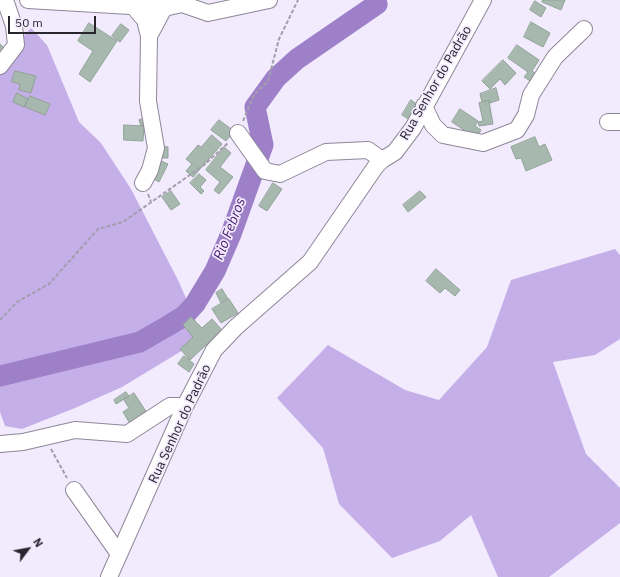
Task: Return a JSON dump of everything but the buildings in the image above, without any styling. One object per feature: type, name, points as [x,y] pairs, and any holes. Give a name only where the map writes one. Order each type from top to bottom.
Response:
[{"type":"street","points":[[0,65],[16,45],[14,26],[5,0]]},
{"type":"street","points":[[28,0],[164,8],[184,2],[208,13],[269,0]]},
{"type":"street","name":"Rua Senhor do Padrão","points":[[110,577],[185,406],[214,350],[236,327],[310,262],[382,160],[395,152],[413,128],[483,0]]},
{"type":"street","points":[[133,6],[145,20],[149,36],[148,101],[156,148],[150,170],[143,183]]},
{"type":"street","points":[[149,36],[164,8]]},
{"type":"street","points":[[424,106],[433,125],[443,135],[483,143],[517,130],[526,115],[531,96],[555,57],[584,29]]},
{"type":"street","points":[[238,133],[265,171],[280,174],[326,152],[368,150],[382,160]]},
{"type":"street","points":[[0,444],[23,442],[75,430],[127,434],[170,406],[185,406]]},
{"type":"street","points":[[74,490],[119,554]]},
{"type":"path","points":[[0,320],[18,302],[49,284],[98,229],[123,222],[204,165],[238,133],[254,95],[268,81],[279,39],[298,0]]},
{"type":"path","points":[[45,437],[74,490]]},
{"type":"shaded area","points":[[31,28],[47,45],[79,122],[101,143],[131,189],[179,282],[203,338],[122,387],[22,429],[5,426],[0,412],[0,68],[11,49]]},
{"type":"shaded area","points":[[615,249],[620,255],[620,339],[595,355],[553,362],[586,454],[620,488],[620,523],[549,577],[498,577],[471,515],[440,541],[392,558],[339,504],[323,448],[277,398],[328,345],[405,390],[439,400],[487,347],[511,280]]},
{"type":"waterway","name":"Rio Febros","points":[[0,376],[140,342],[184,316],[195,304],[215,271],[231,234],[263,145],[255,107],[276,78],[297,59],[377,4],[376,0]]}]
